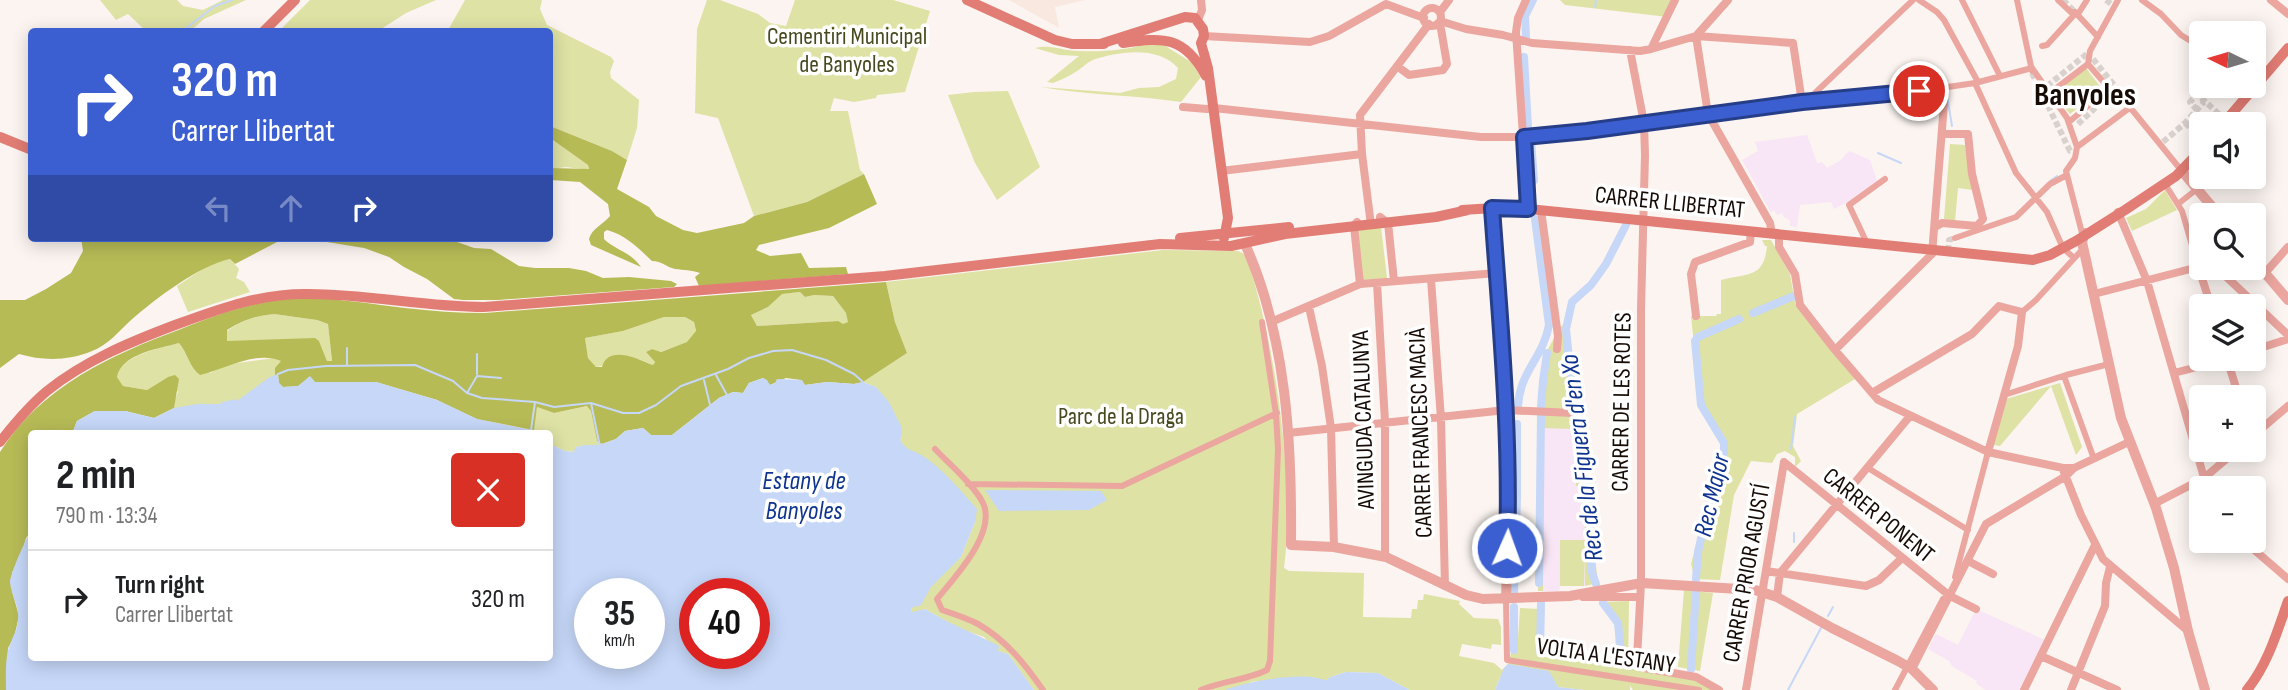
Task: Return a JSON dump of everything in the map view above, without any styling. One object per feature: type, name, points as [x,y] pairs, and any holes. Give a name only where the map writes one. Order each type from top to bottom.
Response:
[{"type":"main road","points":[[267,28],[295,0]]},
{"type":"main road","points":[[967,0],[1034,32],[1072,44],[1114,44],[1157,38],[1174,43],[1186,49],[1195,59],[1209,82]]},
{"type":"main road","points":[[0,442],[30,406],[48,390],[93,361],[123,346],[219,309],[272,295],[310,293],[433,306],[485,307],[886,276],[1232,235],[1202,26],[1198,20],[1188,17],[1100,44]]},
{"type":"main road","points":[[1174,43],[1171,30],[1178,20]]},
{"type":"main road","points":[[1186,49],[1194,48],[1202,39]]},
{"type":"main road","points":[[2233,112],[2288,48]]},
{"type":"main road","points":[[0,137],[28,148]]},
{"type":"main road","name":"CARRER LLIBERTAT","points":[[1232,235],[1296,232],[1442,211],[1528,209],[1865,243],[1988,260],[1999,257],[2038,259],[2084,244],[2122,209],[2165,184],[2189,163]]},
{"type":"main road","name":"CARRER LLIBERTAT","points":[[1232,235],[1436,217],[1468,210]]},
{"type":"main road","name":"CARRER LLIBERTAT","points":[[1865,243],[1879,247],[1933,252]]},
{"type":"main road","points":[[2247,690],[2267,657],[2288,601]]},
{"type":"street","points":[[1198,20],[1202,10],[1201,0]]},
{"type":"street","points":[[1394,281],[1362,154],[1360,115],[1434,15],[1449,0]]},
{"type":"street","points":[[1526,0],[1516,27],[1516,39],[1528,209]]},
{"type":"street","points":[[1651,49],[1675,0]]},
{"type":"street","points":[[1696,36],[1728,0]]},
{"type":"street","points":[[1806,102],[1913,0]]},
{"type":"street","points":[[1919,0],[1944,20],[1977,83],[2016,173],[2047,212],[2074,258]]},
{"type":"street","points":[[1962,0],[2000,76]]},
{"type":"street","points":[[2017,0],[2032,71],[2070,125],[2075,158],[2066,171],[2120,418],[2154,504],[2174,568],[2205,690]]},
{"type":"street","points":[[2058,0],[2098,37]]},
{"type":"street","points":[[2042,46],[2047,45],[2087,0]]},
{"type":"street","points":[[2142,0],[2189,40]]},
{"type":"street","points":[[2272,0],[2288,14]]},
{"type":"street","points":[[1202,39],[1310,42],[1329,36],[1381,3],[1434,15],[1466,29],[1532,43],[1630,51],[1651,49],[1696,36],[1793,43],[1806,102]]},
{"type":"street","points":[[2046,88],[2089,57],[2116,4]]},
{"type":"street","points":[[1397,66],[1409,75],[1443,70],[1447,64],[1441,29],[1434,15]]},
{"type":"street","points":[[1503,36],[1516,27]]},
{"type":"street","points":[[1696,36],[1708,114],[1776,234],[1779,247],[1795,274],[1800,305],[1835,350],[1878,400],[1988,452],[2064,472]]},
{"type":"street","name":"CARRER DE LES ROTES","points":[[1630,51],[1644,122],[1641,583],[1636,651],[1640,663],[1650,669],[1703,679],[1719,690]]},
{"type":"street","points":[[2089,57],[2111,91],[2162,143],[2189,179]]},
{"type":"street","points":[[1183,107],[1214,108],[1481,137],[1524,137],[1941,88],[2032,71]]},
{"type":"street","points":[[1835,350],[1933,252],[1944,104],[1941,88]]},
{"type":"street","points":[[2070,125],[2111,91]]},
{"type":"street","points":[[2126,100],[2128,109]]},
{"type":"street","points":[[2075,149],[2128,109]]},
{"type":"street","points":[[2070,125],[2078,124]]},
{"type":"street","points":[[1935,227],[1942,223],[1977,226],[1983,219],[1972,174],[1968,134],[1942,134]]},
{"type":"street","points":[[1221,171],[1362,154]]},
{"type":"street","points":[[1955,238],[2016,217],[2050,184],[2067,175]]},
{"type":"street","points":[[1865,243],[1849,205],[1885,179]]},
{"type":"street","points":[[2165,184],[2182,211],[2189,232]]},
{"type":"street","points":[[2178,204],[2197,189],[2208,203]]},
{"type":"street","points":[[1492,208],[1506,411],[1509,498],[1506,599]]},
{"type":"street","points":[[2122,209],[2147,281],[2203,476]]},
{"type":"street","points":[[1541,211],[1558,349]]},
{"type":"street","points":[[1356,224],[1360,284]]},
{"type":"street","points":[[1696,316],[1691,274],[1695,262],[1750,242],[1751,232]]},
{"type":"street","points":[[1232,235],[1257,273],[1281,412],[1288,433],[1292,490],[1291,545],[1334,547],[1385,557],[1445,586],[1483,599],[1640,597]]},
{"type":"street","points":[[1895,690],[1910,668],[1957,573],[2018,346],[2022,312],[2080,252],[2084,244]]},
{"type":"street","points":[[2266,272],[2288,247]]},
{"type":"street","points":[[2094,294],[2189,269]]},
{"type":"street","points":[[1266,322],[1309,307],[1360,284],[1497,273]]},
{"type":"street","points":[[2266,274],[2288,300]]},
{"type":"street","name":"CARRER FRANCESC MACIÀ","points":[[1431,279],[1441,419],[1445,586]]},
{"type":"street","points":[[2229,280],[2288,337],[2266,345]]},
{"type":"street","name":"AVINGUDA CATALUNYA","points":[[1377,283],[1385,422],[1385,557]]},
{"type":"street","points":[[1872,393],[1972,334],[1999,306],[2022,312]]},
{"type":"street","points":[[1309,307],[1322,366],[1331,428],[1334,547]]},
{"type":"street","points":[[2004,392],[2109,364]]},
{"type":"street","points":[[2174,373],[2189,369]]},
{"type":"street","points":[[2064,376],[2094,459]]},
{"type":"street","points":[[2266,425],[2288,406]]},
{"type":"street","points":[[1288,433],[1506,411],[1573,413]]},
{"type":"street","points":[[968,484],[1122,486],[1281,412]]},
{"type":"street","points":[[1201,690],[1217,683],[1260,673],[1267,670],[1270,662],[1281,412]]},
{"type":"street","points":[[1777,597],[1780,573],[1910,416]]},
{"type":"street","points":[[1948,595],[1986,523],[2064,472],[2129,443]]},
{"type":"street","points":[[935,450],[968,484],[983,503],[986,513],[985,529],[967,562],[937,599],[942,610],[976,623],[996,635],[1020,658],[1043,690]]},
{"type":"street","name":"CARRER PONENT","points":[[1784,462],[1948,595],[1976,609]]},
{"type":"street","name":"CARRER PRIOR AGUSTÍ","points":[[1746,690],[1784,462]]},
{"type":"street","points":[[2206,476],[2223,462]]},
{"type":"street","points":[[1868,468],[1968,530]]},
{"type":"street","points":[[2064,472],[2095,545],[2110,566],[2188,631]]},
{"type":"street","points":[[2154,504],[2189,486]]},
{"type":"street","points":[[2024,690],[2095,545]]},
{"type":"street","points":[[2258,553],[2288,579]]},
{"type":"street","points":[[1766,571],[1866,586],[1879,580],[1902,558]]},
{"type":"street","points":[[1968,561],[1993,573]]},
{"type":"street","points":[[2071,690],[2105,606],[2110,566]]},
{"type":"street","points":[[1570,596],[1641,583],[1763,591],[1910,668],[1933,690]]},
{"type":"street","name":"VOLTA A L'ESTANY","points":[[1506,599],[1507,660],[1699,690]]},
{"type":"street","points":[[2171,617],[2180,616],[2184,610]]},
{"type":"street","points":[[2040,656],[2117,690]]},
{"type":"shaded area","points":[[1009,0],[1085,0],[1055,7],[1059,28]]},
{"type":"shaded area","points":[[1807,135],[1817,163],[1822,162],[1827,168],[1841,160],[1849,151],[1870,160],[1877,181],[1834,209],[1831,202],[1800,205],[1797,227],[1790,226],[1790,220],[1782,213],[1777,215],[1774,210],[1771,212],[1742,160],[1758,151],[1755,142]]},
{"type":"shaded area","points":[[1544,428],[1574,428],[1576,485],[1580,486],[1584,498],[1585,586],[1560,586],[1559,591],[1543,591]]},
{"type":"shaded area","points":[[1976,609],[2045,640],[2019,690],[1985,690],[1977,681],[1928,649],[1936,634],[1958,645]]},
{"type":"green space","points":[[100,0],[177,0],[183,6],[203,10],[223,0],[246,0],[204,19],[194,28],[143,28],[128,14],[116,20]]},
{"type":"green space","points":[[310,0],[436,0],[406,13],[383,28],[282,28]]},
{"type":"green space","points":[[465,0],[542,0],[540,9],[547,25],[553,28],[449,28]]},
{"type":"green space","name":"Cementiri Municipal de Banyoles","points":[[707,0],[720,0],[758,14],[770,23],[786,26],[795,0],[893,0],[930,11],[905,92],[877,95],[876,98],[854,102],[834,98],[830,111],[848,111],[860,170],[864,174],[807,202],[754,216],[718,118],[695,113],[697,29]]},
{"type":"green space","points":[[1560,0],[1675,0],[1668,17],[1565,5]]},
{"type":"green space","points":[[553,28],[611,57],[614,61],[611,78],[639,100],[637,128],[627,160],[612,151],[553,127]]},
{"type":"green space","points":[[1150,43],[1162,44],[1191,62],[1201,77],[1181,102],[1041,87],[1120,93],[1159,87],[1176,79],[1178,68],[1170,61],[1161,56],[1139,52],[1095,59],[1065,78],[1053,83],[1047,82],[1079,56],[1059,55],[1035,48],[1097,51]]},
{"type":"green space","points":[[2086,68],[2102,89],[2070,114],[2053,94]]},
{"type":"green space","points":[[1008,91],[1040,167],[997,200],[975,163],[948,95]]},
{"type":"green space","points":[[553,127],[612,151],[627,160],[617,189],[649,207],[656,216],[683,230],[697,233],[744,223],[754,216],[807,202],[864,174],[877,204],[829,228],[759,245],[756,250],[770,256],[801,253],[809,268],[846,267],[848,274],[699,286],[695,277],[700,273],[675,269],[652,261],[631,242],[614,232],[604,232],[604,239],[633,258],[641,267],[591,245],[589,239],[593,232],[610,216],[608,204],[580,182],[553,180],[553,168],[589,169],[588,165],[553,140]]},
{"type":"green space","points":[[553,140],[588,165],[589,170],[566,167],[553,169]]},
{"type":"green space","points":[[1950,144],[1965,145],[1973,190],[1958,188],[1955,221],[1944,219]]},
{"type":"green space","points":[[2165,190],[2177,210],[2132,231],[2126,218],[2146,209]]},
{"type":"green space","points":[[1381,227],[1387,278],[1363,280],[1358,230]]},
{"type":"green space","points":[[1762,240],[1771,240],[1790,274],[1798,308],[1855,379],[1797,414],[1793,446],[1801,461],[1795,467],[1795,457],[1785,451],[1777,454],[1772,463],[1751,461],[1734,495],[1720,580],[1695,579],[1691,564],[1721,443],[1697,401],[1691,316],[1721,314],[1721,280],[1753,273],[1758,269],[1765,257],[1767,246]]},
{"type":"green space","points":[[82,242],[277,242],[235,264],[230,259],[218,263],[177,284],[108,342],[92,351],[55,359],[19,354],[0,368],[0,300],[25,300],[46,289],[71,273],[83,251]]},
{"type":"green space","points":[[327,242],[457,242],[474,248],[491,249],[519,266],[569,268],[603,278],[629,277],[671,281],[677,284],[674,287],[498,300],[454,299],[427,279],[389,257],[364,248]]},
{"type":"green space","name":"Parc de la Draga","points":[[1163,250],[1238,251],[1246,255],[1269,344],[1279,399],[1287,514],[1284,568],[1289,571],[1364,573],[1363,617],[1411,618],[1412,609],[1417,609],[1418,600],[1423,600],[1424,594],[1460,601],[1459,604],[1474,618],[1498,619],[1501,645],[1492,644],[1491,649],[1462,644],[1459,656],[1494,663],[1502,670],[1508,664],[1511,653],[1517,653],[1520,608],[1539,609],[1537,656],[1615,666],[1616,625],[1599,602],[1629,601],[1628,668],[1684,677],[1715,690],[1633,690],[1630,686],[1630,690],[1584,690],[1558,687],[1552,679],[1500,677],[1495,690],[1410,690],[1378,673],[1346,672],[1327,680],[1251,682],[1239,690],[1034,690],[1008,654],[998,651],[984,637],[958,628],[925,609],[912,613],[911,608],[922,591],[961,557],[975,522],[904,447],[900,440],[902,435],[876,387],[863,382],[907,353],[895,322],[886,282]]},
{"type":"green space","points":[[230,259],[239,269],[236,278],[244,282],[250,292],[188,312],[177,286],[212,263]]},
{"type":"green space","points":[[886,282],[895,322],[907,353],[863,382],[854,384],[827,382],[805,385],[801,380],[786,378],[770,385],[763,378],[749,383],[743,393],[733,392],[719,398],[672,435],[651,435],[643,428],[625,431],[616,439],[602,444],[597,441],[591,411],[587,406],[554,413],[537,407],[534,430],[477,419],[437,400],[376,382],[315,382],[310,377],[298,386],[283,387],[279,383],[278,374],[275,375],[275,368],[281,361],[271,358],[250,359],[200,375],[179,343],[142,353],[126,362],[117,377],[123,386],[147,390],[175,375],[179,379],[174,408],[154,418],[125,411],[95,411],[77,421],[74,430],[28,430],[28,536],[12,573],[12,591],[19,616],[14,638],[8,648],[6,690],[0,690],[0,452],[17,429],[57,391],[129,350],[207,319],[261,303],[318,299],[485,313]],"holes":[[[800,292],[805,297],[833,296],[846,313],[848,322],[757,326],[751,315],[768,307],[782,294]],[[274,314],[328,324],[332,361],[327,361],[319,341],[315,338],[227,341],[227,330],[249,319]],[[664,317],[685,317],[694,322],[696,331],[687,342],[661,352],[652,349],[646,352],[655,362],[653,365],[617,355],[610,356],[602,367],[596,367],[588,358],[585,338],[623,331]]]},
{"type":"green space","points":[[800,292],[805,297],[833,296],[846,313],[849,322],[843,325],[837,321],[757,326],[751,315],[768,307],[781,294]]},
{"type":"green space","points":[[274,314],[328,324],[332,362],[327,361],[319,341],[227,342],[227,331],[233,327],[249,319]]},
{"type":"green space","points":[[664,317],[685,317],[694,322],[696,332],[688,342],[660,352],[652,349],[646,352],[655,362],[653,365],[639,359],[596,367],[588,358],[585,338],[623,331]]},
{"type":"green space","points":[[1568,324],[1568,341],[1583,416],[1586,469],[1595,495],[1593,540],[1598,583],[1585,586],[1584,551],[1584,586],[1560,586],[1560,540],[1585,540],[1584,499],[1580,498],[1580,486],[1576,486],[1574,429],[1544,428],[1543,591],[1538,591],[1542,381],[1546,353],[1555,336],[1555,328]]},
{"type":"green space","points":[[179,343],[210,373],[230,364],[274,358],[304,380],[376,382],[533,430],[483,430],[223,405],[171,429],[178,392],[168,377],[147,390],[123,386],[117,377],[126,363],[152,350]]},
{"type":"green space","points":[[2060,383],[2082,447],[2076,455],[2051,386],[2000,446],[1993,445],[2006,399]]},
{"type":"green space","points":[[588,406],[597,441],[602,443],[575,448],[575,452],[553,445],[553,430],[533,430],[537,407],[554,413]]},
{"type":"green space","points":[[1684,590],[1713,593],[1700,671],[1678,667]]},
{"type":"water","points":[[278,374],[279,383],[283,387],[298,386],[310,376],[315,382],[376,382],[437,400],[477,419],[531,430],[74,430],[77,421],[95,411],[125,411],[154,418],[174,408],[237,401],[268,378]]},
{"type":"water","name":"Estany de Banyoles","points":[[763,378],[770,385],[777,379],[802,380],[805,385],[863,382],[876,387],[889,402],[901,426],[902,444],[938,467],[977,509],[975,522],[961,557],[931,587],[921,605],[911,608],[912,612],[925,609],[999,646],[998,651],[1008,654],[1034,690],[6,690],[7,656],[18,615],[10,582],[28,537],[28,661],[553,661],[553,445],[574,452],[575,448],[580,446],[599,445],[597,441],[602,444],[616,439],[625,431],[643,428],[651,435],[672,435],[719,398],[733,392],[743,393],[749,383]]},
{"type":"water","points":[[985,490],[1101,491],[1107,500],[1089,510],[999,511]]},
{"type":"water","points":[[1508,664],[1549,671],[1558,687],[1584,690],[1495,690]]},
{"type":"water","points":[[1346,672],[1378,673],[1410,690],[1225,690],[1283,677],[1327,680]]},
{"type":"waterway","points":[[186,28],[215,6],[232,0]]},
{"type":"waterway","points":[[1526,37],[1525,16],[1533,0]]},
{"type":"waterway","points":[[1595,7],[1596,0]]},
{"type":"waterway","points":[[1524,57],[1528,127]]},
{"type":"waterway","points":[[1946,90],[1952,126]]},
{"type":"waterway","points":[[1531,140],[1534,180]]},
{"type":"waterway","points":[[1878,153],[1901,163]]},
{"type":"waterway","name":"Rec Major","points":[[2050,181],[2057,176]]},
{"type":"waterway","points":[[1518,406],[1523,383],[1542,347],[1549,325],[1535,219]]},
{"type":"waterway","name":"Rec de la Figuera d'en Xo","points":[[1596,584],[1590,552],[1591,502],[1581,462],[1578,413],[1571,379],[1566,329],[1572,302],[1591,285],[1606,264],[1626,225]]},
{"type":"waterway","name":"Rec Major","points":[[1753,313],[1794,296]]},
{"type":"waterway","name":"Rec Major","points":[[1696,579],[1698,552],[1724,443],[1701,405],[1695,341],[1698,337],[1739,319]]},
{"type":"waterway","points":[[347,348],[347,365]]},
{"type":"waterway","points":[[591,403],[623,413],[639,413],[656,405],[681,386],[773,351],[792,350],[826,360],[854,374],[863,382]]},
{"type":"waterway","points":[[1541,406],[1547,353]]},
{"type":"waterway","points":[[477,354],[477,374]]},
{"type":"waterway","points":[[278,374],[288,370],[326,366],[415,365],[453,381],[467,393],[482,398],[535,402]]},
{"type":"waterway","points":[[716,375],[727,395]]},
{"type":"waterway","points":[[467,393],[477,376],[501,378]]},
{"type":"waterway","points":[[704,380],[710,405]]},
{"type":"waterway","points":[[531,430],[535,402],[554,407],[591,403],[599,442]]},
{"type":"waterway","points":[[1539,583],[1541,415]]},
{"type":"waterway","points":[[1791,449],[1795,417]]},
{"type":"waterway","points":[[1514,593],[1517,424]]},
{"type":"waterway","points":[[1794,533],[1794,542]]},
{"type":"waterway","name":"Rec Major","points":[[1691,669],[1696,591]]},
{"type":"waterway","points":[[1540,652],[1541,603]]},
{"type":"waterway","name":"Rec de la Figuera d'en Xo","points":[[1603,603],[1618,623],[1622,662]]},
{"type":"waterway","points":[[1514,607],[1514,650]]},
{"type":"waterway","points":[[1828,616],[1833,607]]},
{"type":"waterway","points":[[1788,690],[1821,628]]},
{"type":"tunnel","points":[[2063,0],[2075,12]]},
{"type":"tunnel","points":[[2106,0],[2114,6]]},
{"type":"tunnel","points":[[2047,86],[2088,53]]},
{"type":"tunnel","points":[[2093,59],[2126,100]]},
{"type":"tunnel","points":[[2032,73],[2072,151]]},
{"type":"tunnel","points":[[2197,110],[2190,102],[2197,94],[2217,112]]},
{"type":"tunnel","points":[[2078,124],[2109,95]]},
{"type":"tunnel","points":[[2163,142],[2204,102]]},
{"type":"tunnel","points":[[2185,123],[2189,126]]},
{"type":"tunnel","points":[[1948,251],[1949,240],[1955,238]]},
{"type":"district","name":"Banyoles","points":[[2085,94]]},
{"type":"route","points":[[1507,548],[1509,498],[1506,411],[1492,208],[1528,209],[1524,137],[1802,102],[1919,91]]}]
